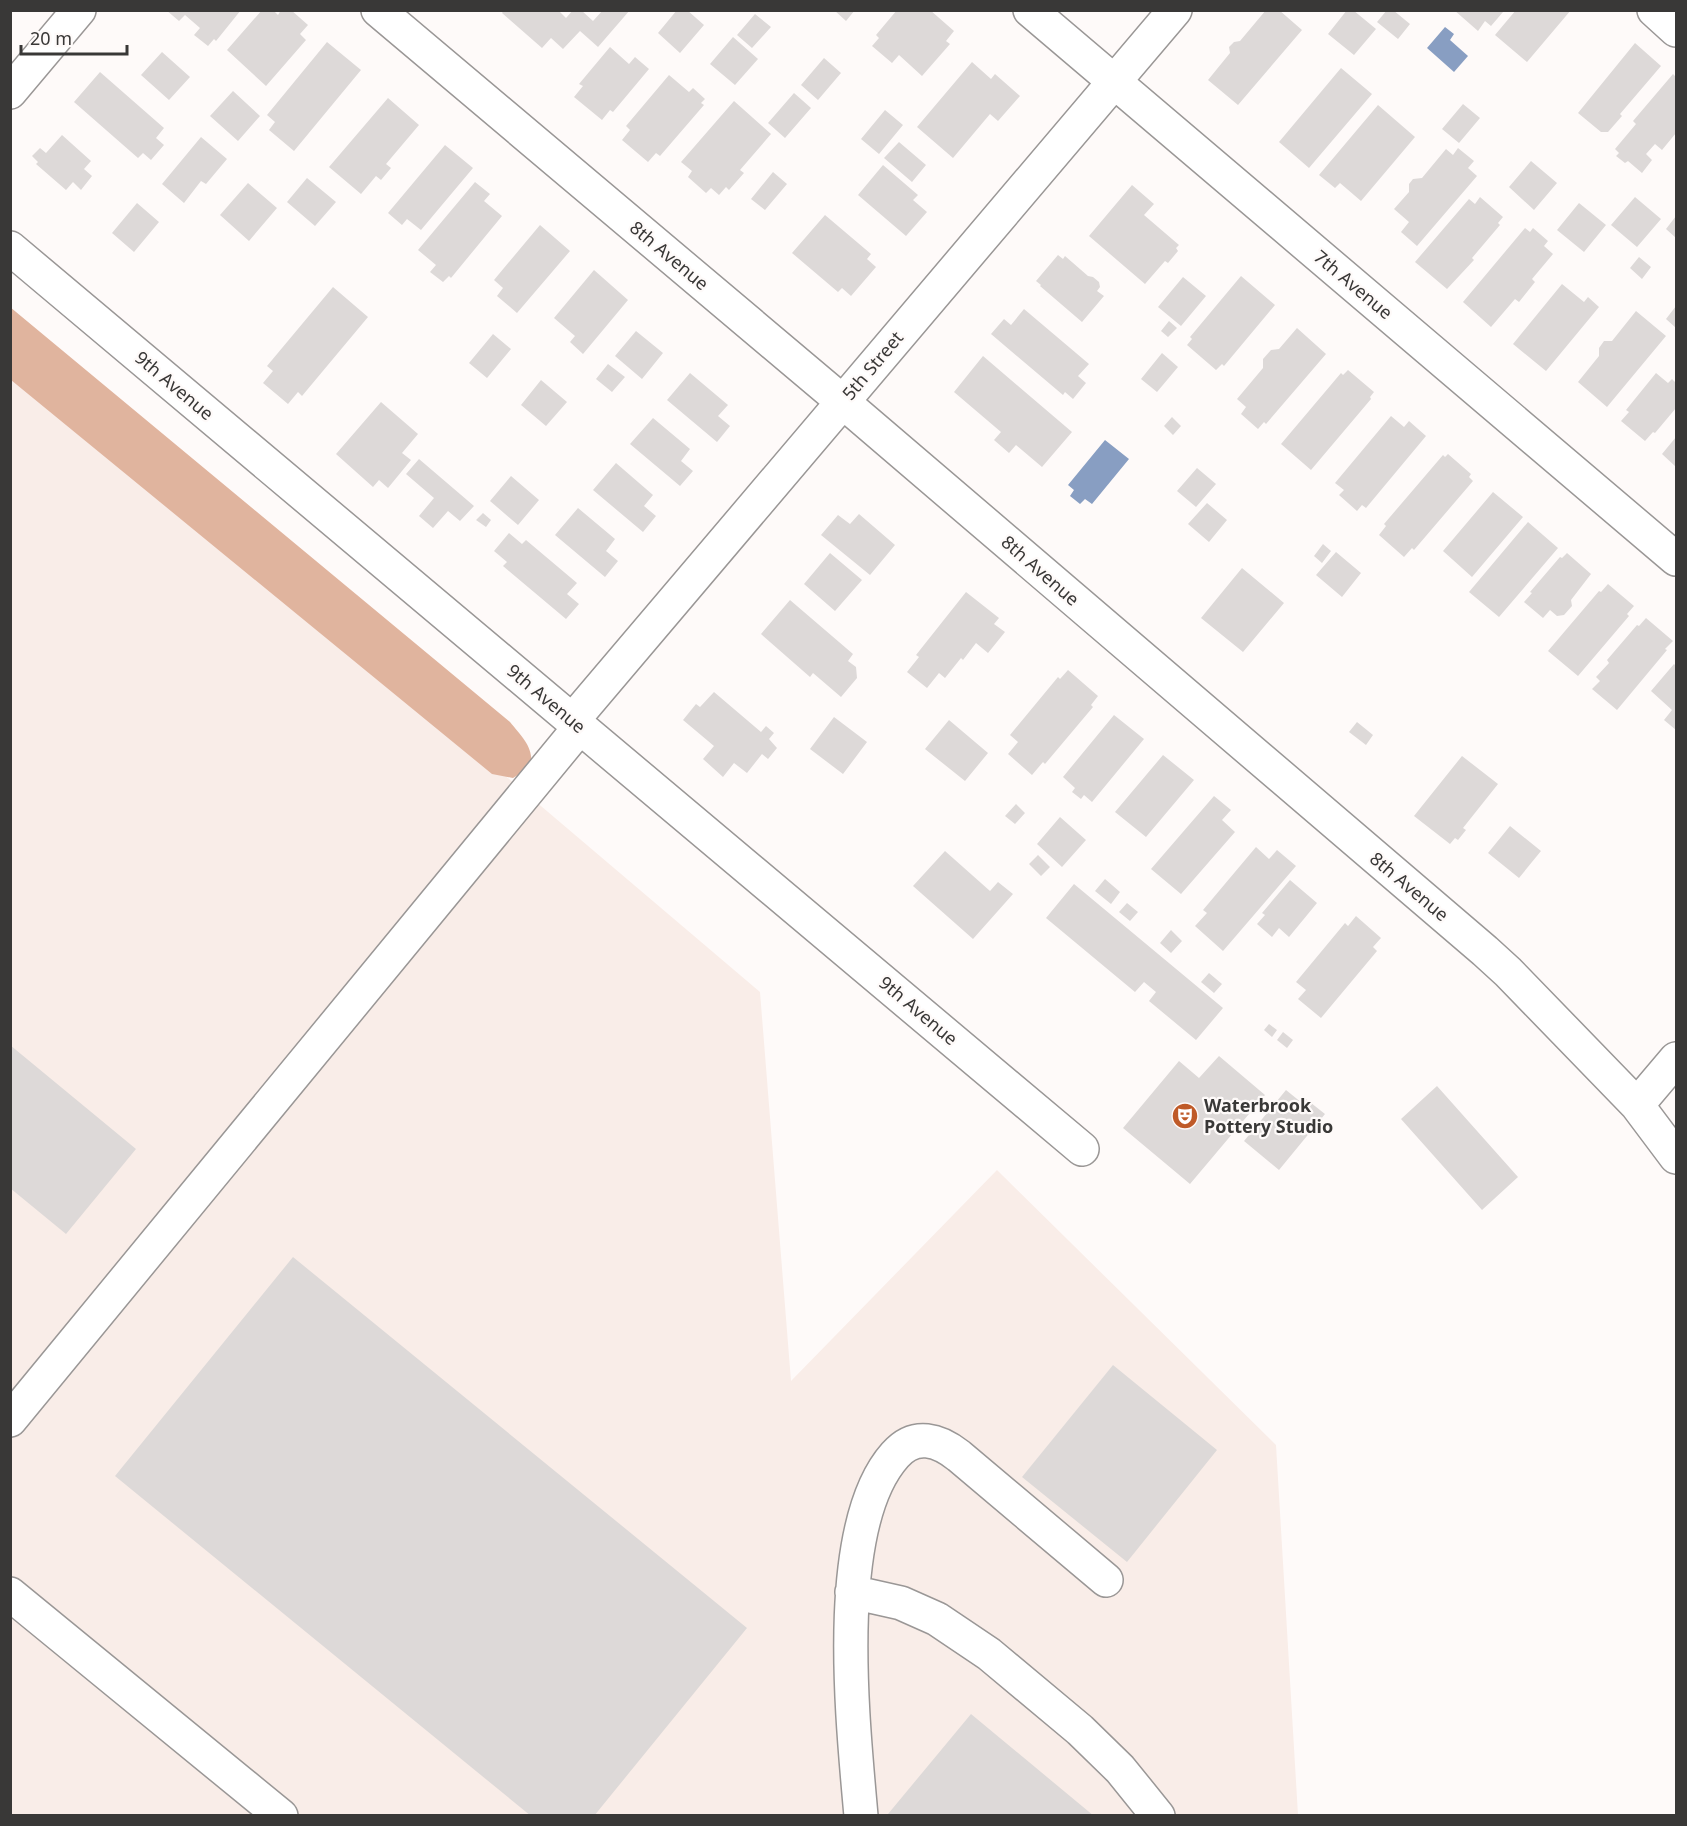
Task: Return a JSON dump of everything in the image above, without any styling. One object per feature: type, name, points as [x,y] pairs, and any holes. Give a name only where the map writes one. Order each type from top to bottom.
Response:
[{"type":"street","points":[[10,92],[79,10]]},
{"type":"street","name":"8th Avenue","points":[[378,10],[843,402],[1485,951],[1637,1105],[1677,1157]]},
{"type":"street","name":"7th Avenue","points":[[1030,10],[1677,559]]},
{"type":"street","name":"5th Street","points":[[10,1419],[576,724],[843,402],[1175,10]]},
{"type":"street","points":[[1654,10],[1677,30]]},
{"type":"street","name":"9th Avenue","points":[[10,248],[1082,1149]]},
{"type":"street","points":[[1637,1105],[1677,1059]]},
{"type":"street","points":[[861,1815],[850,1635],[852,1592],[863,1527],[874,1488],[897,1452],[906,1444],[924,1441],[942,1444],[1106,1580]]},
{"type":"street","points":[[852,1592],[901,1602],[937,1619],[989,1654],[1080,1730],[1120,1768],[1158,1815]]},
{"type":"street","points":[[10,1594],[281,1815]]},
{"type":"shaded area","points":[[10,307],[510,722],[529,748],[531,767],[513,778],[492,774],[11,380]]},
{"type":"shaded area","points":[[10,355],[760,992],[791,1381],[997,1170],[1276,1445],[1298,1815],[11,1815]]},
{"type":"water","points":[[1445,27],[1454,34],[1450,40],[1468,56],[1454,72],[1427,48]]},
{"type":"water","points":[[1105,440],[1129,459],[1092,504],[1085,499],[1080,504],[1070,496],[1074,490],[1068,485]]},
{"type":"building","points":[[166,10],[241,10],[216,41],[214,39],[208,46],[194,35],[200,28],[185,15],[179,21]]},
{"type":"building","points":[[262,10],[273,10],[278,15],[281,10],[291,10],[308,25],[300,34],[306,40],[266,86],[227,50]]},
{"type":"building","points":[[504,10],[558,10],[566,18],[573,10],[581,10],[593,21],[603,10],[630,10],[598,47],[580,31],[563,49],[551,38],[542,48],[502,13]]},
{"type":"building","points":[[677,10],[687,10],[704,25],[680,53],[658,33]]},
{"type":"building","points":[[834,10],[855,10],[846,21]]},
{"type":"building","points":[[897,10],[930,10],[954,31],[946,41],[950,44],[922,76],[899,55],[892,63],[872,46],[879,38],[876,35]]},
{"type":"building","points":[[1266,10],[1279,10],[1302,30],[1238,105],[1208,80],[1230,53],[1229,47],[1234,42],[1240,41]]},
{"type":"building","points":[[1347,10],[1353,10],[1376,29],[1354,55],[1328,34]]},
{"type":"building","points":[[1387,10],[1393,10],[1410,24],[1398,39],[1377,22]]},
{"type":"building","points":[[1454,10],[1501,10],[1503,12],[1491,26],[1485,21],[1478,31]]},
{"type":"building","points":[[1516,10],[1571,10],[1527,62],[1495,35]]},
{"type":"building","points":[[755,14],[771,27],[752,48],[737,35]]},
{"type":"building","points":[[733,37],[758,59],[735,85],[710,64]]},
{"type":"building","points":[[327,42],[361,70],[294,151],[269,130],[275,122],[267,115]]},
{"type":"building","points":[[1635,43],[1661,66],[1620,114],[1622,116],[1608,132],[1601,132],[1578,113]]},
{"type":"building","points":[[610,47],[629,64],[635,57],[649,69],[613,112],[610,110],[602,120],[574,97],[583,86],[579,84]]},
{"type":"building","points":[[162,52],[190,77],[169,100],[141,75]]},
{"type":"building","points":[[824,58],[841,73],[818,100],[801,85]]},
{"type":"building","points":[[972,62],[991,79],[995,74],[1020,96],[998,121],[990,114],[953,158],[917,127]]},
{"type":"building","points":[[1341,68],[1372,94],[1309,168],[1279,142]]},
{"type":"building","points":[[100,72],[164,128],[156,138],[164,145],[151,160],[143,153],[138,158],[74,102]]},
{"type":"building","points":[[1673,74],[1676,77],[1676,133],[1662,150],[1655,144],[1646,154],[1652,160],[1642,173],[1628,161],[1625,163],[1616,156],[1619,153],[1615,149],[1636,124],[1633,121]]},
{"type":"building","points":[[669,75],[689,92],[693,88],[705,99],[701,103],[704,105],[660,156],[656,153],[648,162],[622,140],[630,130],[626,126]]},
{"type":"building","points":[[233,91],[260,116],[238,141],[210,116]]},
{"type":"building","points":[[794,93],[811,108],[785,138],[768,123]]},
{"type":"building","points":[[388,98],[419,125],[386,164],[391,168],[381,180],[376,176],[361,194],[329,167]]},
{"type":"building","points":[[734,101],[771,134],[740,170],[744,173],[729,190],[726,187],[719,195],[711,188],[706,193],[688,177],[692,171],[681,162]]},
{"type":"building","points":[[1463,104],[1480,118],[1459,143],[1442,129]]},
{"type":"building","points":[[1378,105],[1415,137],[1361,201],[1340,183],[1335,188],[1319,175]]},
{"type":"building","points":[[885,110],[903,125],[879,154],[861,139]]},
{"type":"building","points":[[62,135],[91,161],[84,169],[92,176],[81,190],[73,182],[66,190],[36,164],[38,162],[32,156],[40,148],[46,153]]},
{"type":"building","points":[[201,137],[227,159],[206,184],[201,181],[184,203],[162,184]]},
{"type":"building","points":[[899,142],[926,165],[912,182],[884,158]]},
{"type":"building","points":[[445,145],[473,168],[421,230],[407,219],[402,225],[388,213]]},
{"type":"building","points":[[1458,148],[1474,161],[1468,168],[1477,176],[1417,246],[1401,232],[1409,222],[1394,209],[1409,192],[1409,184],[1413,179],[1422,178],[1446,149],[1453,155]]},
{"type":"building","points":[[1531,161],[1557,183],[1534,210],[1509,187]]},
{"type":"building","points":[[883,165],[918,195],[913,200],[927,212],[906,236],[858,195]]},
{"type":"building","points":[[773,172],[787,184],[765,210],[751,199]]},
{"type":"building","points":[[307,178],[336,202],[315,226],[287,202]]},
{"type":"building","points":[[475,182],[490,194],[484,201],[502,216],[451,278],[449,276],[443,282],[430,272],[436,265],[418,250]]},
{"type":"building","points":[[248,183],[277,208],[249,241],[220,215]]},
{"type":"building","points":[[1132,185],[1154,204],[1144,215],[1179,245],[1176,248],[1178,251],[1168,263],[1165,261],[1145,284],[1089,236]]},
{"type":"building","points":[[1480,197],[1503,217],[1498,223],[1500,225],[1472,258],[1474,260],[1447,289],[1415,262],[1469,199],[1475,204]]},
{"type":"building","points":[[1635,197],[1661,219],[1637,247],[1611,225]]},
{"type":"building","points":[[137,203],[159,222],[134,252],[112,233]]},
{"type":"building","points":[[1579,203],[1606,225],[1584,252],[1557,230]]},
{"type":"building","points":[[825,215],[871,254],[867,259],[876,267],[851,296],[842,288],[838,292],[792,253]]},
{"type":"building","points":[[1676,216],[1676,238],[1666,229]]},
{"type":"building","points":[[540,225],[570,251],[517,313],[497,296],[503,288],[494,280]]},
{"type":"building","points":[[1525,228],[1530,232],[1533,228],[1548,241],[1544,246],[1553,254],[1532,279],[1535,282],[1519,302],[1515,299],[1491,327],[1463,302]]},
{"type":"building","points":[[1058,255],[1063,259],[1065,256],[1088,276],[1099,282],[1100,287],[1097,291],[1104,296],[1082,322],[1036,281]]},
{"type":"building","points":[[1639,257],[1651,267],[1642,279],[1630,268]]},
{"type":"building","points":[[594,270],[628,300],[583,354],[570,342],[575,336],[554,318]]},
{"type":"building","points":[[1241,276],[1275,305],[1224,366],[1222,364],[1216,370],[1187,345],[1192,339],[1190,337]]},
{"type":"building","points":[[1183,277],[1206,296],[1181,326],[1158,307]]},
{"type":"building","points":[[1562,284],[1584,302],[1588,297],[1599,307],[1546,371],[1513,344]]},
{"type":"building","points":[[333,287],[368,317],[302,396],[298,392],[288,404],[263,383],[273,371],[267,366]]},
{"type":"building","points":[[1676,306],[1676,328],[1666,319]]},
{"type":"building","points":[[1024,309],[1089,364],[1078,376],[1086,383],[1073,399],[1065,392],[1063,395],[991,334],[1004,319],[1011,325]]},
{"type":"building","points":[[1636,311],[1666,336],[1607,407],[1578,382],[1599,356],[1599,348],[1604,341],[1612,341]]},
{"type":"building","points":[[1169,321],[1177,328],[1168,337],[1161,331]]},
{"type":"building","points":[[1297,328],[1326,354],[1266,424],[1264,422],[1258,429],[1241,414],[1246,407],[1237,399],[1263,368],[1263,359],[1271,350],[1279,349]]},
{"type":"building","points":[[636,331],[663,353],[642,379],[615,356]]},
{"type":"building","points":[[493,334],[511,349],[487,378],[469,363]]},
{"type":"building","points":[[1162,353],[1178,367],[1157,392],[1141,379]]},
{"type":"building","points":[[983,356],[1072,432],[1042,467],[1016,445],[1009,453],[994,440],[1001,432],[954,392]]},
{"type":"building","points":[[608,364],[625,377],[612,392],[596,379]]},
{"type":"building","points":[[1348,370],[1374,392],[1371,399],[1311,470],[1281,444],[1341,373],[1343,375]]},
{"type":"building","points":[[690,373],[728,405],[718,416],[730,426],[717,442],[667,400]]},
{"type":"building","points":[[1656,373],[1668,383],[1672,379],[1676,383],[1676,408],[1655,433],[1653,432],[1645,441],[1621,421],[1629,412],[1626,410]]},
{"type":"building","points":[[541,380],[567,402],[546,426],[521,405]]},
{"type":"building","points":[[381,402],[418,434],[402,453],[411,460],[388,488],[379,480],[373,487],[336,454]]},
{"type":"building","points":[[1391,416],[1404,427],[1409,421],[1426,436],[1366,508],[1362,505],[1357,511],[1339,495],[1344,490],[1335,483]]},
{"type":"building","points":[[1172,417],[1181,426],[1173,435],[1164,426]]},
{"type":"building","points":[[653,418],[690,449],[681,461],[693,471],[680,486],[630,444]]},
{"type":"building","points":[[1676,437],[1676,467],[1662,454]]},
{"type":"building","points":[[1448,454],[1471,474],[1469,477],[1473,481],[1414,550],[1412,548],[1404,557],[1379,535],[1386,526],[1384,524],[1443,455],[1445,457]]},
{"type":"building","points":[[419,459],[474,506],[460,521],[448,511],[433,528],[419,516],[434,498],[406,474]]},
{"type":"building","points":[[616,463],[653,495],[644,506],[656,516],[643,532],[593,490]]},
{"type":"building","points":[[1197,468],[1216,484],[1196,507],[1177,491]]},
{"type":"building","points":[[511,476],[539,500],[518,525],[490,501]]},
{"type":"building","points":[[1493,492],[1523,517],[1472,577],[1443,551]]},
{"type":"building","points":[[1207,503],[1227,520],[1209,542],[1188,524]]},
{"type":"building","points":[[578,508],[615,539],[606,551],[618,561],[605,577],[555,535]]},
{"type":"building","points":[[483,513],[491,520],[486,527],[476,520]]},
{"type":"building","points":[[859,514],[895,545],[870,575],[821,535],[838,515],[850,524]]},
{"type":"building","points":[[1528,522],[1558,548],[1499,617],[1469,592]]},
{"type":"building","points":[[509,533],[522,544],[526,540],[577,583],[567,594],[579,604],[566,619],[503,566],[507,562],[494,551]]},
{"type":"building","points":[[1323,544],[1331,551],[1322,563],[1314,556]]},
{"type":"building","points":[[1336,552],[1361,573],[1342,597],[1316,575]]},
{"type":"building","points":[[830,553],[862,580],[835,611],[804,584]]},
{"type":"building","points":[[1567,553],[1591,574],[1571,600],[1572,606],[1564,615],[1557,616],[1550,610],[1543,618],[1524,602],[1560,557],[1562,558]]},
{"type":"building","points":[[1242,568],[1284,603],[1243,652],[1201,618]]},
{"type":"building","points":[[1608,584],[1634,606],[1627,614],[1629,616],[1578,676],[1548,651],[1599,591],[1601,592]]},
{"type":"building","points":[[966,592],[999,618],[994,624],[1005,632],[988,653],[976,643],[945,678],[939,673],[927,688],[907,672],[919,657],[916,655]]},
{"type":"building","points":[[790,600],[853,654],[848,661],[856,667],[857,678],[841,697],[813,673],[810,677],[761,634]]},
{"type":"building","points":[[1646,618],[1673,641],[1617,710],[1592,689],[1600,681],[1596,677],[1609,663],[1607,660],[1637,625],[1639,626]]},
{"type":"building","points":[[1674,664],[1676,666],[1676,730],[1664,720],[1672,710],[1651,691]]},
{"type":"building","points":[[1068,670],[1098,696],[1091,705],[1093,707],[1045,764],[1043,762],[1032,775],[1008,754],[1018,742],[1010,735],[1058,677],[1060,679]]},
{"type":"building","points":[[714,692],[761,732],[766,726],[774,733],[769,739],[777,748],[768,759],[762,754],[747,773],[734,763],[723,777],[703,759],[714,746],[683,720],[696,704],[700,707]]},
{"type":"building","points":[[1114,715],[1144,739],[1092,802],[1084,795],[1081,799],[1072,792],[1075,788],[1063,777]]},
{"type":"building","points":[[834,717],[867,742],[843,774],[810,749]]},
{"type":"building","points":[[949,720],[988,753],[965,781],[925,749]]},
{"type":"building","points":[[1357,722],[1373,735],[1366,745],[1349,732]]},
{"type":"building","points":[[1163,755],[1194,780],[1146,837],[1115,812]]},
{"type":"building","points":[[1462,756],[1498,784],[1463,828],[1466,830],[1458,840],[1455,838],[1450,844],[1414,816]]},
{"type":"building","points":[[1214,796],[1231,810],[1222,820],[1235,832],[1181,894],[1151,869]]},
{"type":"building","points":[[1016,804],[1025,813],[1015,824],[1005,816]]},
{"type":"building","points":[[1060,817],[1086,840],[1062,867],[1037,844]]},
{"type":"building","points":[[1510,826],[1541,851],[1519,878],[1488,853]]},
{"type":"building","points":[[1256,847],[1269,859],[1277,850],[1296,866],[1223,951],[1195,926],[1207,913],[1203,910]]},
{"type":"building","points":[[945,851],[990,891],[998,882],[1013,894],[973,939],[913,886]]},
{"type":"building","points":[[1038,855],[1050,867],[1041,876],[1029,864]]},
{"type":"building","points":[[1105,879],[1120,892],[1111,904],[1095,891]]},
{"type":"building","points":[[1290,880],[1317,903],[1289,937],[1279,928],[1272,937],[1257,924],[1265,915],[1262,913]]},
{"type":"building","points":[[1074,884],[1223,1008],[1196,1040],[1149,1001],[1156,992],[1144,982],[1135,992],[1046,918]]},
{"type":"building","points":[[1127,903],[1138,912],[1130,921],[1119,912]]},
{"type":"building","points":[[1356,916],[1381,938],[1373,947],[1377,951],[1321,1018],[1298,999],[1306,990],[1296,982],[1345,923],[1348,926]]},
{"type":"building","points":[[1171,930],[1182,941],[1171,953],[1160,943]]},
{"type":"building","points":[[1209,973],[1222,984],[1214,993],[1201,982]]},
{"type":"building","points":[[1269,1024],[1277,1030],[1272,1037],[1264,1030]]},
{"type":"building","points":[[1283,1032],[1293,1040],[1287,1048],[1277,1040]]},
{"type":"building","points":[[10,1045],[136,1149],[66,1234],[10,1188]]},
{"type":"building","points":[[1219,1056],[1265,1095],[1190,1184],[1123,1128],[1179,1061],[1199,1078]]},
{"type":"building","points":[[1437,1086],[1518,1177],[1482,1210],[1401,1119]]},
{"type":"building","points":[[1286,1090],[1302,1103],[1306,1099],[1325,1114],[1279,1170],[1244,1141]]},
{"type":"building","points":[[293,1257],[747,1628],[594,1816],[531,1816],[115,1476]]},
{"type":"building","points":[[1113,1365],[1217,1450],[1127,1562],[1022,1477]]},
{"type":"building","points":[[971,1714],[1094,1816],[890,1816],[888,1814]]},
{"type":"place","name":"Waterbrook Pottery Studio","points":[[1185,1116]]}]
